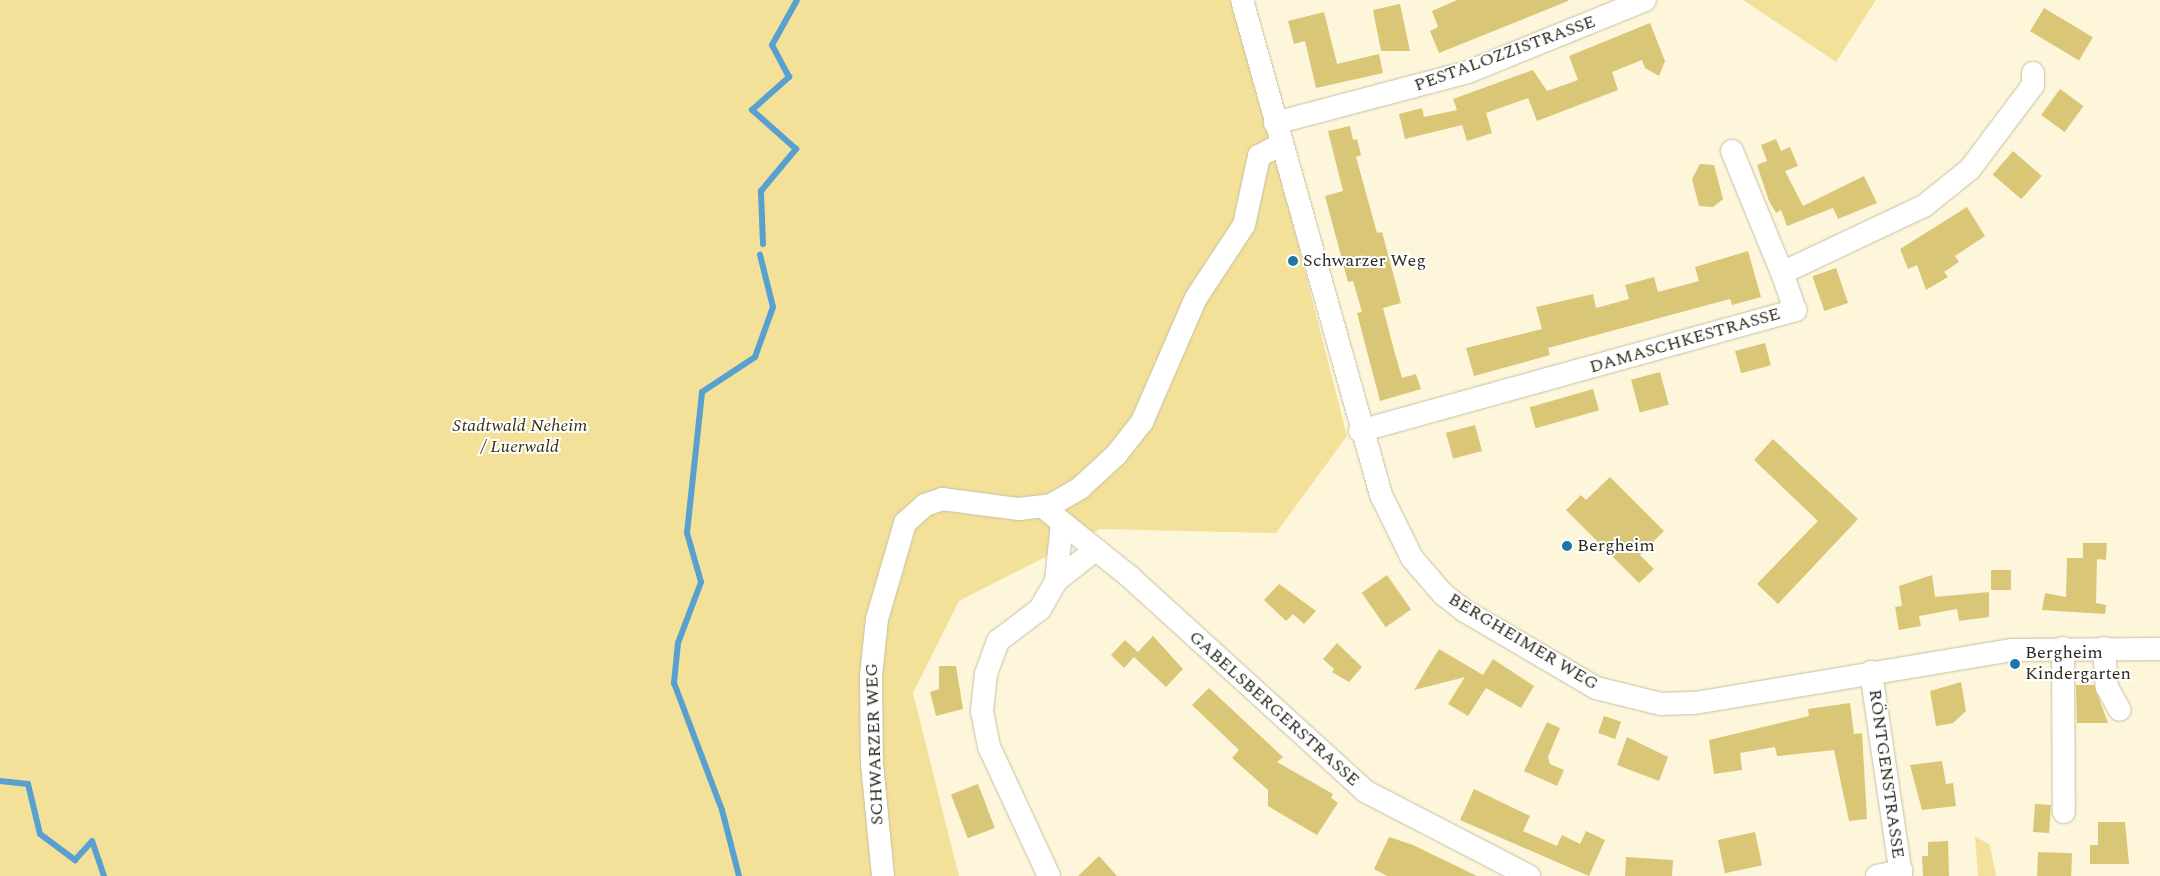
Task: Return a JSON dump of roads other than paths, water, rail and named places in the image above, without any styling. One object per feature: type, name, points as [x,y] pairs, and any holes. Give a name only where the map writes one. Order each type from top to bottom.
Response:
[{"type":"street","points":[[1242,0],[1275,124]]},
{"type":"street","name":"PESTALOZZISTRASSE","points":[[1275,124],[1468,72],[1645,0]]},
{"type":"street","points":[[1732,151],[1782,272],[1924,206],[1970,169],[2033,85],[2034,73]]},
{"type":"street","name":"BERGHEIMER WEG","points":[[1275,124],[1360,431],[1390,515],[1432,583],[1465,611],[1586,684],[1635,701],[1677,704],[2013,650],[2063,648],[2160,649]]},
{"type":"street","name":"SCHWARZER WEG","points":[[883,876],[872,764],[871,676],[877,619],[901,530],[917,510],[942,499],[1019,509],[1043,507],[1060,501],[1095,476],[1142,422],[1196,298],[1244,225],[1259,156],[1280,145]]},
{"type":"street","name":"DAMASCHKESTRASSE","points":[[1360,431],[1786,314],[1795,310],[1782,272]]},
{"type":"street","name":"GABELSBERGERSTRASSE","points":[[1043,507],[1095,550],[1365,791],[1529,876]]},
{"type":"street","points":[[1056,581],[1062,523]]},
{"type":"street","points":[[1049,876],[989,747],[982,711],[986,674],[998,641],[1040,609],[1056,581],[1095,550]]},
{"type":"street","points":[[2063,648],[2064,812]]},
{"type":"street","points":[[2104,648],[2107,687],[2120,710]]},
{"type":"street","name":"RÖNTGENSTRASSE","points":[[1871,672],[1901,874]]},
{"type":"street","points":[[1877,876],[1901,874]]},
{"type":"waterway","points":[[763,244],[761,191],[796,149],[752,110],[789,77],[772,45],[797,0]]},
{"type":"waterway","points":[[739,876],[722,810],[674,683],[678,643],[701,582],[687,533],[702,392],[755,357],[773,307],[760,255]]},
{"type":"waterway","points":[[0,781],[28,784],[40,834],[75,860],[92,841],[104,876]]},
{"type":"place","name":"Schwarzer Weg","points":[[1293,261]]},
{"type":"place","name":"Bergheim","points":[[1567,546]]},
{"type":"place","name":"Bergheim Kindergarten","points":[[2015,664]]},
{"type":"park label","name":"Stadtwald Neheim / Luerwald","points":[[520,437]]}]
